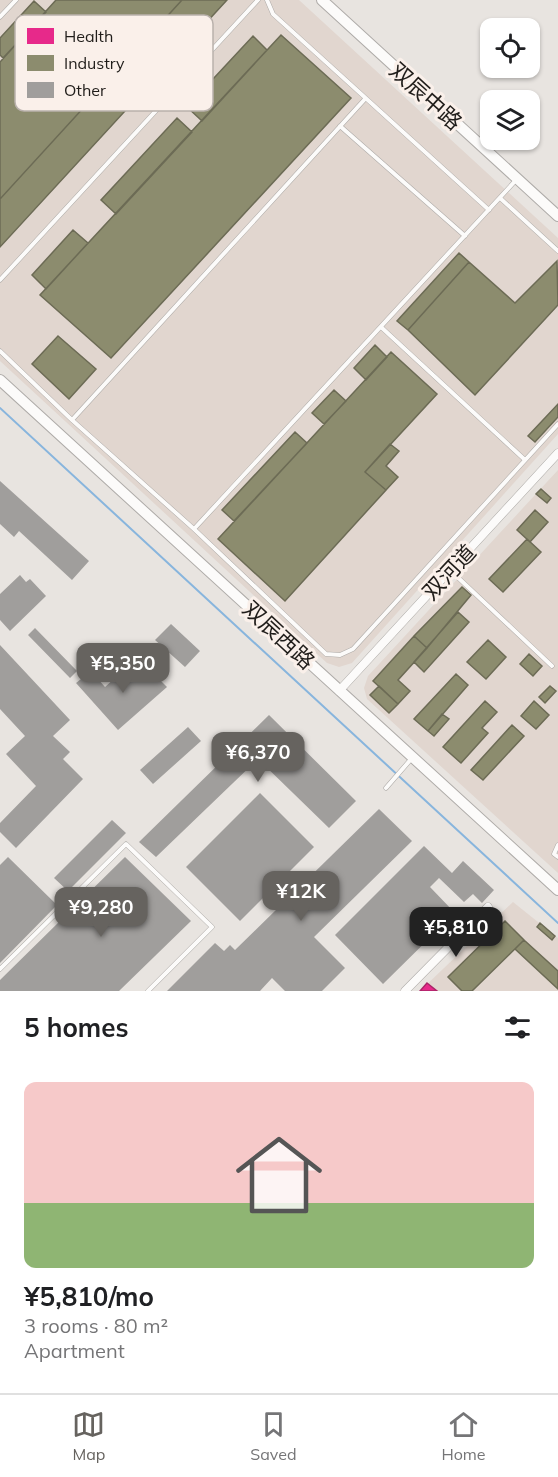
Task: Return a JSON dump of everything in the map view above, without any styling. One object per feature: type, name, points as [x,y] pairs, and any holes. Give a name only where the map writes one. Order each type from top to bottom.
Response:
[{"type":"main road","name":"双辰中路","points":[[322,0],[558,216]]},
{"type":"main road","name":"双辰西路","points":[[0,380],[558,890]]},
{"type":"street","name":"双河道","points":[[339,691],[558,453]]},
{"type":"street","points":[[405,991],[488,907]]},
{"type":"lane","points":[[0,17],[16,0]]},
{"type":"lane","points":[[213,49],[258,0]]},
{"type":"lane","points":[[267,0],[273,14],[489,210]]},
{"type":"lane","points":[[72,420],[365,99]]},
{"type":"lane","points":[[0,280],[156,111]]},
{"type":"lane","points":[[340,126],[465,236]]},
{"type":"lane","points":[[194,529],[518,179]]},
{"type":"lane","points":[[500,198],[558,250]]},
{"type":"lane","points":[[381,327],[525,459]]},
{"type":"lane","points":[[0,351],[326,654],[340,655],[353,649],[558,424]]},
{"type":"lane","points":[[450,570],[552,666]]},
{"type":"lane","points":[[386,788],[413,758]]},
{"type":"lane","points":[[0,969],[126,844],[212,927],[148,991]]},
{"type":"lane","points":[[558,846],[554,854],[558,857]]},
{"type":"shaded area","points":[[0,0],[299,0],[558,238],[558,434],[352,663],[339,667],[327,663],[0,361]]},
{"type":"shaded area","points":[[558,470],[558,873],[367,699],[364,688],[368,676]]},
{"type":"shaded area","points":[[513,902],[558,938],[558,991],[420,991]]},
{"type":"building: Health","points":[[427,983],[437,991],[420,991]]},
{"type":"building: Industry","points":[[56,0],[182,0],[168,15],[42,15]]},
{"type":"building: Industry","points":[[182,0],[227,0],[213,15],[168,15]]},
{"type":"building: Industry","points":[[34,1],[46,12],[43,15],[21,15]]},
{"type":"building: Industry","points":[[15,22],[15,45],[3,58],[0,55],[0,38]]},
{"type":"building: Industry","points":[[281,35],[351,98],[111,358],[40,295]]},
{"type":"building: Industry","points":[[253,36],[267,50],[213,109],[213,79]]},
{"type":"building: Industry","points":[[15,45],[15,111],[80,111],[0,199],[0,62]]},
{"type":"building: Industry","points":[[80,111],[125,111],[0,247],[0,199]]},
{"type":"building: Industry","points":[[191,111],[211,111],[202,121]]},
{"type":"building: Industry","points":[[177,118],[192,132],[116,214],[101,200]]},
{"type":"building: Industry","points":[[73,230],[88,243],[46,289],[32,275]]},
{"type":"building: Industry","points":[[459,253],[469,262],[408,330],[397,321]]},
{"type":"building: Industry","points":[[557,261],[558,305],[475,395],[408,330],[469,262],[515,303]]},
{"type":"building: Industry","points":[[58,336],[96,369],[69,399],[32,364]]},
{"type":"building: Industry","points":[[375,345],[387,357],[366,380],[354,368]]},
{"type":"building: Industry","points":[[391,352],[437,394],[365,472],[386,490],[285,601],[218,539]]},
{"type":"building: Industry","points":[[334,390],[346,401],[324,424],[312,413]]},
{"type":"building: Industry","points":[[558,404],[558,417],[535,442],[528,436]]},
{"type":"building: Industry","points":[[295,432],[307,443],[234,521],[222,510]]},
{"type":"building: Industry","points":[[390,444],[399,451],[386,466],[398,477],[386,490],[365,472]]},
{"type":"building: Industry","points":[[541,489],[551,498],[547,503],[536,494]]},
{"type":"building: Industry","points":[[535,510],[548,522],[530,542],[517,530]]},
{"type":"building: Industry","points":[[527,539],[541,552],[503,592],[489,579]]},
{"type":"building: Industry","points":[[462,587],[471,595],[427,648],[414,636]]},
{"type":"building: Industry","points":[[458,612],[469,622],[424,672],[414,662]]},
{"type":"building: Industry","points":[[414,636],[427,648],[398,680],[410,691],[398,704],[373,681]]},
{"type":"building: Industry","points":[[488,640],[506,657],[486,679],[467,662]]},
{"type":"building: Industry","points":[[529,654],[542,666],[533,676],[520,664]]},
{"type":"building: Industry","points":[[456,674],[468,685],[428,731],[414,719]]},
{"type":"building: Industry","points":[[379,686],[398,704],[389,713],[370,695]]},
{"type":"building: Industry","points":[[550,686],[556,691],[545,703],[539,697]]},
{"type":"building: Industry","points":[[485,701],[497,712],[482,728],[488,733],[461,763],[443,747]]},
{"type":"building: Industry","points":[[534,701],[549,715],[536,729],[521,716]]},
{"type":"building: Industry","points":[[442,714],[449,719],[434,736],[428,731]]},
{"type":"building: Industry","points":[[512,725],[524,736],[483,780],[471,770]]},
{"type":"building: Industry","points":[[505,921],[524,940],[472,991],[462,991],[448,977]]},
{"type":"building: Industry","points":[[540,923],[555,936],[552,940],[537,927]]},
{"type":"building: Industry","points":[[524,940],[558,971],[558,989],[515,949]]},
{"type":"building: Other","points":[[0,481],[89,561],[72,580],[19,531],[14,537],[0,524]]},
{"type":"building: Other","points":[[20,575],[26,582],[30,579],[46,596],[10,631],[0,620],[0,594]]},
{"type":"building: Other","points":[[171,624],[200,651],[185,667],[155,640]]},
{"type":"building: Other","points":[[35,628],[77,671],[70,678],[28,635]]},
{"type":"building: Other","points":[[0,645],[70,720],[53,736],[70,752],[63,759],[83,779],[16,848],[0,832],[0,823],[36,786],[6,754],[25,736],[0,709]]},
{"type":"building: Other","points":[[146,666],[167,687],[118,730],[76,683],[91,671],[105,687],[126,668],[134,677]]},
{"type":"building: Other","points":[[269,715],[356,801],[329,828],[258,759],[156,857],[139,842]]},
{"type":"building: Other","points":[[188,727],[201,741],[153,784],[140,770]]},
{"type":"building: Other","points":[[260,793],[314,847],[240,921],[186,867]]},
{"type":"building: Other","points":[[379,809],[412,841],[314,937],[345,968],[322,991],[285,991],[272,978],[260,991],[167,991],[215,943],[224,951],[230,945],[235,950]]},
{"type":"building: Other","points":[[112,820],[126,833],[68,891],[54,878]]},
{"type":"building: Other","points":[[424,846],[452,873],[463,861],[494,890],[482,903],[473,894],[464,902],[439,878],[430,887],[455,913],[383,984],[335,935]]},
{"type":"building: Other","points":[[8,857],[57,905],[0,963],[0,865]]},
{"type":"building: Other","points":[[125,857],[191,921],[119,991],[0,991],[0,980]]},
{"type":"waterway","points":[[0,408],[558,923]]}]
